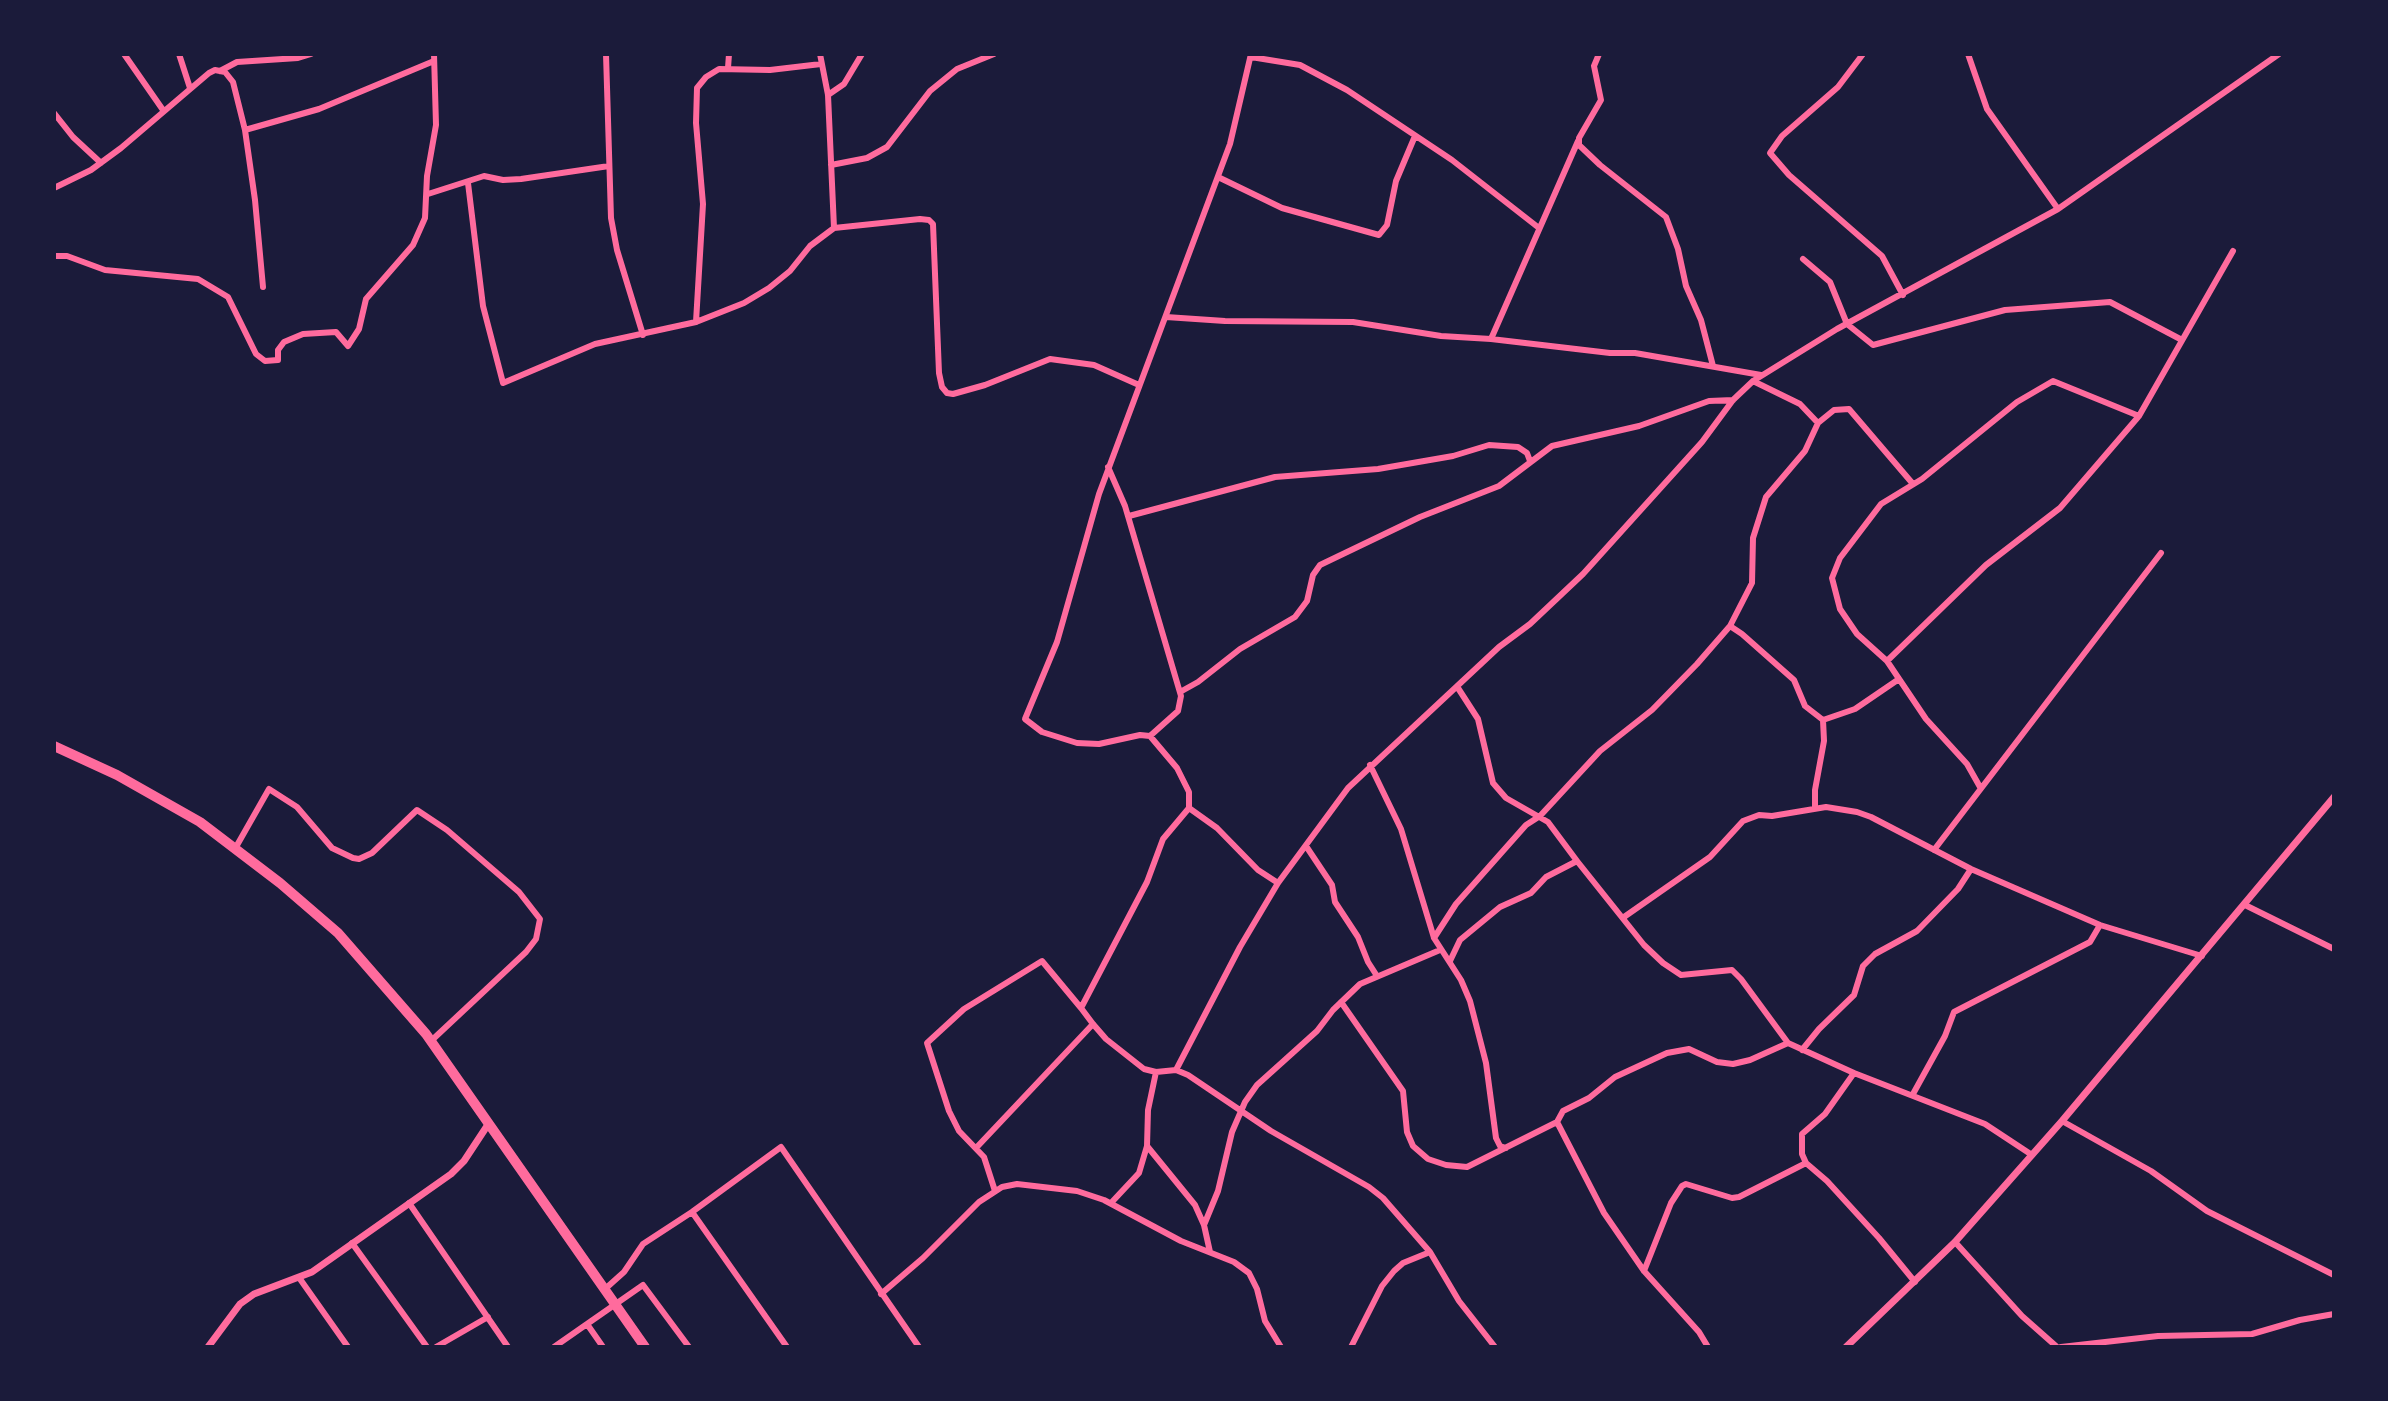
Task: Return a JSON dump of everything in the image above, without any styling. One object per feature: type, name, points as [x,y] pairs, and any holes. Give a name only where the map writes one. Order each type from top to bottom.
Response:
[{"type":"highway","points":[[54,746],[150,793],[200,822],[236,847],[338,933],[431,1041],[645,1347]]},
{"type":"street","points":[[124,54],[163,110]]},
{"type":"street","points":[[179,54],[190,88]]},
{"type":"street","points":[[54,188],[101,163],[209,73],[237,62],[298,58],[311,54]]},
{"type":"street","points":[[606,54],[614,234],[643,335]]},
{"type":"street","points":[[728,68],[729,54]]},
{"type":"street","points":[[820,54],[828,95],[834,228]]},
{"type":"street","points":[[828,95],[850,77],[862,54]]},
{"type":"street","points":[[831,165],[849,163],[879,152],[893,140],[930,91],[957,69],[994,54]]},
{"type":"street","points":[[1491,339],[1578,141],[1601,100],[1594,66],[1599,54]]},
{"type":"street","points":[[1863,54],[1838,87],[1782,136],[1770,153],[1789,175],[1882,256],[1903,295]]},
{"type":"street","points":[[1968,54],[1987,109],[2058,209]]},
{"type":"street","points":[[1176,1070],[1240,947],[1278,883],[1337,802],[1370,765],[1583,574],[1702,442],[1733,400],[1753,381],[1847,324],[2058,209],[2279,54]]},
{"type":"street","points":[[1081,1008],[1136,905],[1163,839],[1189,808],[1189,792],[1182,775],[1150,736],[1140,735],[1099,744],[1077,743],[1042,732],[1025,719],[1057,642],[1108,467],[1236,125],[1251,56],[1283,61],[1314,72],[1347,90],[1452,160],[1539,228]]},
{"type":"street","points":[[54,256],[67,256],[105,270],[198,279],[228,297],[259,357],[265,361],[278,360],[281,345],[294,336],[331,331],[341,336],[348,346],[356,338],[366,299],[406,254],[419,235],[425,218],[427,176],[436,125],[434,58],[319,109],[245,130]]},
{"type":"street","points":[[696,322],[703,204],[697,88],[706,77],[719,69],[770,70],[821,64]]},
{"type":"street","points":[[220,71],[230,76],[245,130],[263,287]]},
{"type":"street","points":[[54,113],[73,137],[101,163]]},
{"type":"street","points":[[1218,177],[1282,208],[1379,235],[1387,225],[1396,181],[1415,136]]},
{"type":"street","points":[[1578,141],[1587,154],[1666,217],[1713,366]]},
{"type":"street","points":[[428,194],[489,175],[503,180],[521,179],[609,166]]},
{"type":"street","points":[[468,183],[483,306],[503,383],[595,344],[696,322],[744,303],[790,271],[810,246],[834,228],[920,219],[933,224],[940,381],[947,393],[985,385],[1050,359],[1094,365],[1139,385]]},
{"type":"street","points":[[1887,661],[1986,565],[2060,508],[2139,416],[2233,251]]},
{"type":"street","points":[[1803,259],[1830,282],[1847,324],[1873,345],[2005,310],[2110,302],[2182,340]]},
{"type":"street","points":[[1166,317],[1353,322],[1441,336],[1635,353],[1761,375]]},
{"type":"street","points":[[1753,381],[1800,404],[1818,423]]},
{"type":"street","points":[[1980,787],[1967,764],[1926,719],[1887,661],[1857,634],[1840,609],[1832,578],[1840,558],[1881,504],[1913,484],[2017,402],[2053,381],[2139,416]]},
{"type":"street","points":[[1180,692],[1240,649],[1295,617],[1310,596],[1313,575],[1320,565],[1420,517],[1499,486],[1552,446],[1639,426],[1709,401],[1733,400]]},
{"type":"street","points":[[1434,938],[1464,895],[1526,825],[1540,816],[1600,751],[1652,710],[1730,626],[1752,583],[1753,538],[1766,497],[1805,451],[1818,423],[1834,410],[1849,409],[1913,484]]},
{"type":"street","points":[[1129,516],[1275,477],[1393,466],[1453,456],[1489,445],[1518,447],[1527,453],[1530,461]]},
{"type":"street","points":[[1108,467],[1129,516],[1180,692],[1178,711],[1150,736]]},
{"type":"street","points":[[1934,850],[2161,553]]},
{"type":"street","points":[[1730,626],[1794,680],[1805,706],[1823,720],[1824,741],[1815,807]]},
{"type":"street","points":[[1823,720],[1855,709],[1899,679]]},
{"type":"street","points":[[1458,688],[1478,719],[1493,783],[1506,798],[1540,816],[1555,829],[1644,945],[1663,963],[1681,975],[1726,969],[1736,973],[1788,1043],[1854,1073],[1985,1124],[2032,1155]]},
{"type":"street","points":[[1370,765],[1401,829],[1434,938],[1450,961],[1470,1001],[1486,1063],[1496,1138],[1500,1146],[1506,1148]]},
{"type":"street","points":[[236,847],[269,789],[297,807],[332,848],[359,859],[372,853],[417,810],[447,830],[519,892],[540,919],[536,939],[431,1041]]},
{"type":"street","points":[[1846,1347],[1955,1242],[2062,1121],[2334,797]]},
{"type":"street","points":[[1624,917],[1710,857],[1743,821],[1759,815],[1772,816],[1815,807],[1857,812],[1971,869],[2100,925],[2202,956]]},
{"type":"street","points":[[1189,808],[1217,828],[1258,870],[1278,883]]},
{"type":"street","points":[[1306,846],[1332,885],[1335,902],[1358,937],[1377,976]]},
{"type":"street","points":[[1450,961],[1455,946],[1466,934],[1506,903],[1531,893],[1546,877],[1577,861]]},
{"type":"street","points":[[1802,1050],[1854,995],[1863,966],[1917,931],[1958,889],[1971,869]]},
{"type":"street","points":[[2245,905],[2334,949]]},
{"type":"street","points":[[1913,1094],[1945,1036],[1954,1012],[2090,942],[2100,925]]},
{"type":"street","points":[[1204,1225],[1218,1191],[1232,1132],[1245,1102],[1265,1076],[1317,1031],[1360,984],[1440,950]]},
{"type":"street","points":[[995,1191],[984,1157],[959,1131],[949,1111],[927,1043],[964,1009],[1042,961],[1093,1024],[1144,1069],[1156,1072],[1176,1070],[1271,1131],[1369,1187],[1398,1213],[1430,1252],[1459,1301],[1495,1347]]},
{"type":"street","points":[[1341,1002],[1403,1091],[1407,1132],[1413,1146],[1421,1155],[1438,1163],[1467,1167],[1557,1122],[1563,1111],[1589,1098],[1615,1077],[1667,1053],[1689,1049],[1717,1062],[1733,1064],[1788,1043]]},
{"type":"street","points":[[976,1148],[1093,1024]]},
{"type":"street","points":[[1111,1203],[1139,1173],[1147,1146],[1148,1110],[1156,1072]]},
{"type":"street","points":[[1854,1073],[1825,1114],[1802,1134],[1802,1154],[1806,1163],[1827,1181],[1915,1282]]},
{"type":"street","points":[[2062,1121],[2151,1171],[2207,1211],[2334,1275]]},
{"type":"street","points":[[1557,1122],[1604,1213],[1644,1271],[1699,1332],[1708,1347]]},
{"type":"street","points":[[208,1347],[240,1304],[265,1290],[300,1279],[460,1166],[489,1123]]},
{"type":"street","points":[[1147,1146],[1195,1205],[1204,1225],[1210,1252]]},
{"type":"street","points":[[605,1289],[624,1272],[643,1244],[781,1147],[919,1347]]},
{"type":"street","points":[[1644,1271],[1671,1203],[1682,1186],[1690,1185],[1732,1198],[1739,1197],[1806,1163]]},
{"type":"street","points":[[881,1294],[995,1191],[1009,1184],[1017,1184],[1084,1193],[1111,1203],[1181,1241],[1234,1262],[1249,1273],[1257,1289],[1265,1321],[1281,1347]]},
{"type":"street","points":[[409,1203],[508,1347]]},
{"type":"street","points":[[692,1212],[787,1347]]},
{"type":"street","points":[[1955,1242],[2022,1316],[2059,1347],[2158,1336],[2252,1334],[2334,1314]]},
{"type":"street","points":[[352,1243],[427,1347]]},
{"type":"street","points":[[1351,1347],[1382,1286],[1394,1271],[1403,1263],[1430,1252]]},
{"type":"street","points":[[300,1279],[348,1347]]},
{"type":"street","points":[[554,1347],[643,1285],[689,1347]]},
{"type":"street","points":[[436,1347],[488,1317]]},
{"type":"street","points":[[587,1324],[603,1347]]}]
